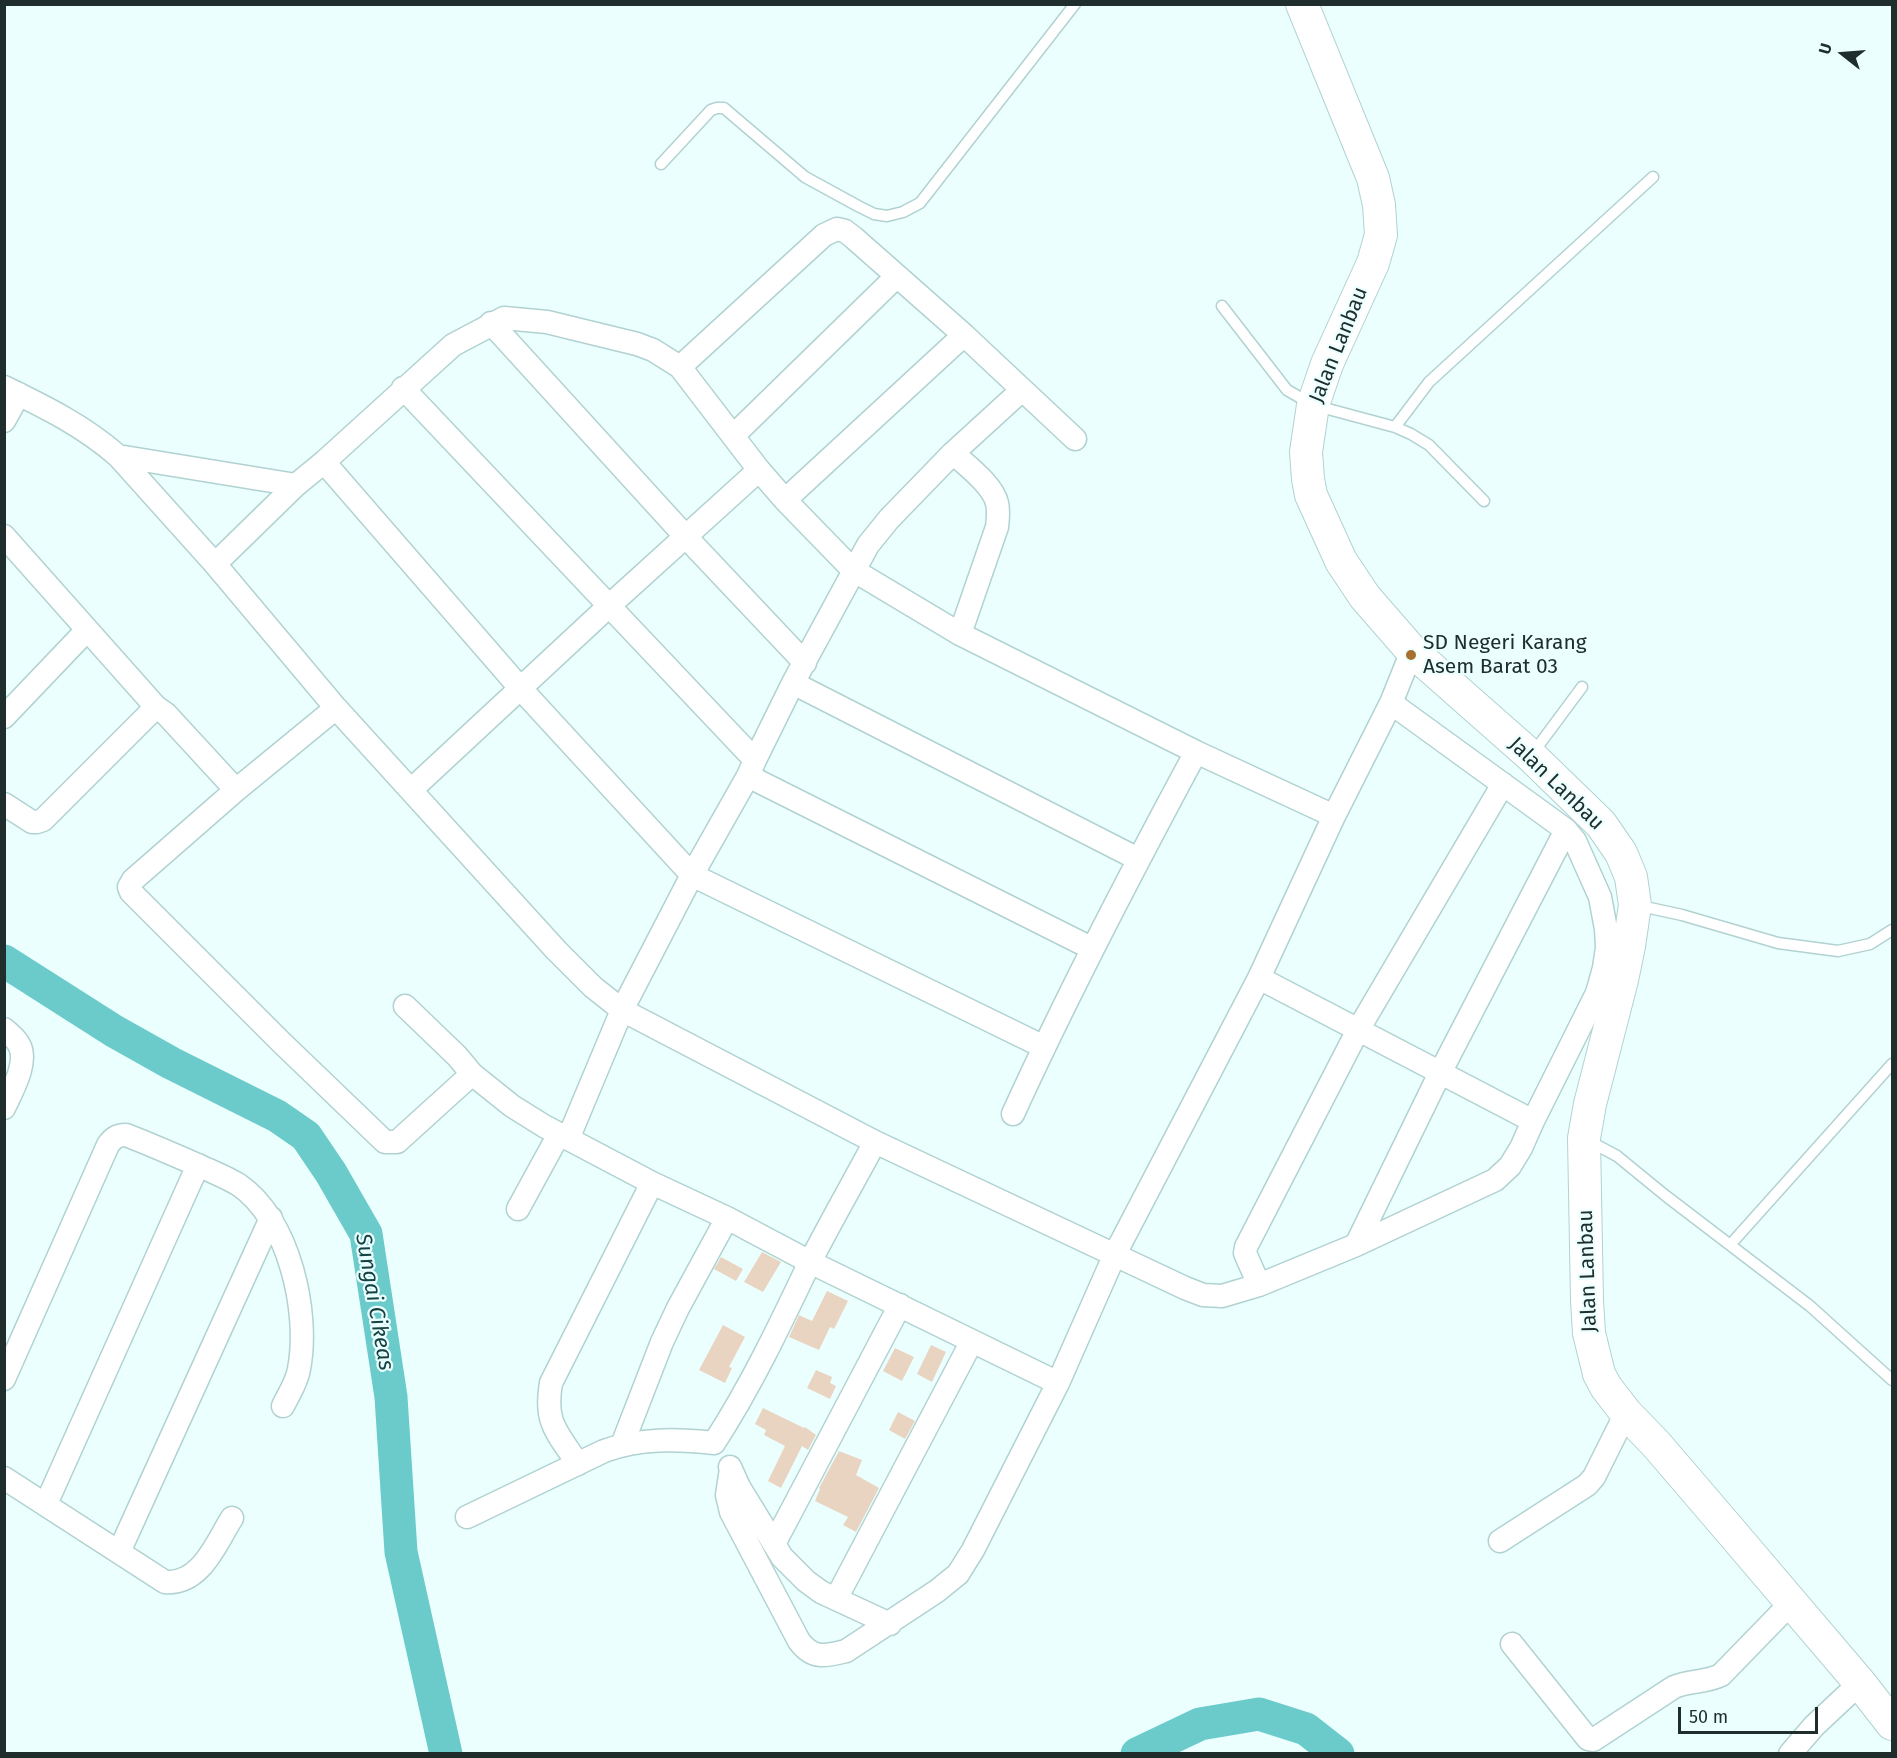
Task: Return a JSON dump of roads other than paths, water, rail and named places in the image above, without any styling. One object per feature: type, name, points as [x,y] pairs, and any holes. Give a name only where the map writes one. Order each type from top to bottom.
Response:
[{"type":"street","name":"Jalan Lanbau","points":[[1302,4],[1373,178],[1379,205],[1381,235],[1373,263],[1327,364],[1312,405],[1306,452],[1311,495],[1341,561],[1365,597],[1412,651],[1531,756],[1601,824],[1621,853],[1631,877],[1635,905],[1622,980],[1584,1138],[1589,1333],[1599,1374],[1626,1413],[1656,1444],[1893,1724]]},
{"type":"street","points":[[680,367],[831,231],[837,229],[845,231],[964,335],[1075,439]]},
{"type":"street","points":[[732,436],[897,276]]},
{"type":"street","points":[[215,564],[296,485],[453,345],[490,323],[504,318],[528,319],[573,328],[637,344],[653,350],[680,367],[759,470],[785,500],[854,570],[960,634],[1197,752],[1334,816]]},
{"type":"street","points":[[490,323],[805,663]]},
{"type":"street","points":[[785,500],[964,335]]},
{"type":"street","points":[[403,388],[610,605],[752,768],[1093,949]]},
{"type":"street","points":[[4,421],[12,390],[81,427],[118,456],[215,564],[336,708],[556,950],[593,987],[622,1010],[875,1142],[1185,1288],[1203,1294],[1222,1296],[1258,1285],[1356,1245],[1495,1180],[1510,1166],[1521,1148],[1597,993],[1607,948],[1606,929],[1600,897],[1575,841],[1566,830],[1391,703]]},
{"type":"street","points":[[518,1209],[564,1136],[622,1010],[868,545],[889,519],[953,453],[1022,390]]},
{"type":"street","points":[[953,453],[985,483],[997,500],[998,512],[997,527],[960,634]]},
{"type":"street","points":[[118,456],[296,485]]},
{"type":"street","points":[[324,462],[521,689],[692,875],[1044,1047]]},
{"type":"street","points":[[411,790],[759,470]]},
{"type":"street","points":[[4,536],[156,707],[166,714],[236,790]]},
{"type":"street","points":[[4,717],[87,630]]},
{"type":"street","points":[[731,1469],[727,1495],[731,1512],[788,1621],[805,1649],[815,1655],[846,1651],[937,1591],[958,1574],[973,1550],[1058,1383],[1115,1254],[1259,978],[1334,816],[1391,703],[1412,651]]},
{"type":"street","points":[[793,683],[1138,859]]},
{"type":"street","points":[[4,804],[32,822],[43,820],[156,707]]},
{"type":"street","points":[[336,708],[236,790],[133,880],[129,887],[131,892],[282,1043],[386,1142],[397,1142],[472,1074]]},
{"type":"street","points":[[1013,1114],[1138,859],[1197,752]]},
{"type":"street","points":[[1258,1285],[1245,1252],[1246,1246],[1358,1030],[1503,784]]},
{"type":"street","points":[[1356,1245],[1440,1073],[1566,830]]},
{"type":"street","points":[[1259,978],[1533,1121]]},
{"type":"street","points":[[405,1006],[457,1056],[472,1074],[512,1106],[652,1183],[1058,1383]]},
{"type":"street","points":[[4,1029],[19,1044],[23,1054],[18,1077],[4,1108]]},
{"type":"street","points":[[4,1379],[108,1144],[113,1138],[126,1135],[239,1185],[253,1196],[271,1218],[283,1240],[298,1293],[302,1340],[299,1370],[283,1406]]},
{"type":"street","points":[[714,1443],[740,1403],[760,1366],[810,1262],[875,1142]]},
{"type":"street","points":[[46,1504],[198,1165]]},
{"type":"street","points":[[578,1464],[552,1424],[549,1414],[551,1383],[652,1183]]},
{"type":"street","points":[[119,1552],[271,1218]]},
{"type":"street","points":[[622,1445],[666,1333],[727,1218]]},
{"type":"street","points":[[774,1544],[900,1305]]},
{"type":"street","points":[[836,1599],[972,1341]]},
{"type":"street","points":[[1500,1541],[1587,1485],[1594,1477],[1626,1413]]},
{"type":"street","points":[[467,1516],[622,1445],[680,1439],[714,1443]]},
{"type":"street","points":[[714,1443],[782,1557],[806,1581],[821,1592],[890,1623]]},
{"type":"street","points":[[4,1478],[165,1582],[175,1583],[195,1574],[232,1518]]},
{"type":"street","points":[[1512,1644],[1588,1739],[1593,1740],[1674,1687],[1687,1682],[1709,1681],[1721,1676],[1791,1603]]},
{"type":"street","points":[[1790,1754],[1814,1726],[1860,1683]]},
{"type":"lane","points":[[661,164],[711,111],[724,108],[784,161],[824,188],[874,214],[887,216],[914,208],[1075,4]]},
{"type":"lane","points":[[1395,427],[1429,382],[1653,177]]},
{"type":"lane","points":[[1222,306],[1287,390],[1312,405],[1395,427],[1411,434],[1429,445],[1484,501]]},
{"type":"lane","points":[[1531,756],[1582,687]]},
{"type":"lane","points":[[1635,905],[1682,915],[1778,943],[1838,951],[1870,944],[1893,930]]},
{"type":"lane","points":[[1730,1245],[1893,1064]]},
{"type":"lane","points":[[1584,1138],[1617,1156],[1810,1306],[1893,1380]]},
{"type":"waterway","name":"Sungai Cikeas","points":[[4,961],[114,1031],[171,1063],[277,1116],[306,1136],[331,1173],[366,1234],[391,1397],[401,1552],[446,1754]]},
{"type":"waterway","name":"Sungai Cikeas","points":[[1137,1754],[1200,1724],[1259,1714],[1306,1729],[1338,1754]]},
{"type":"place","name":"SD Negeri Karang Asem Barat 03","points":[[1411,655]]}]
